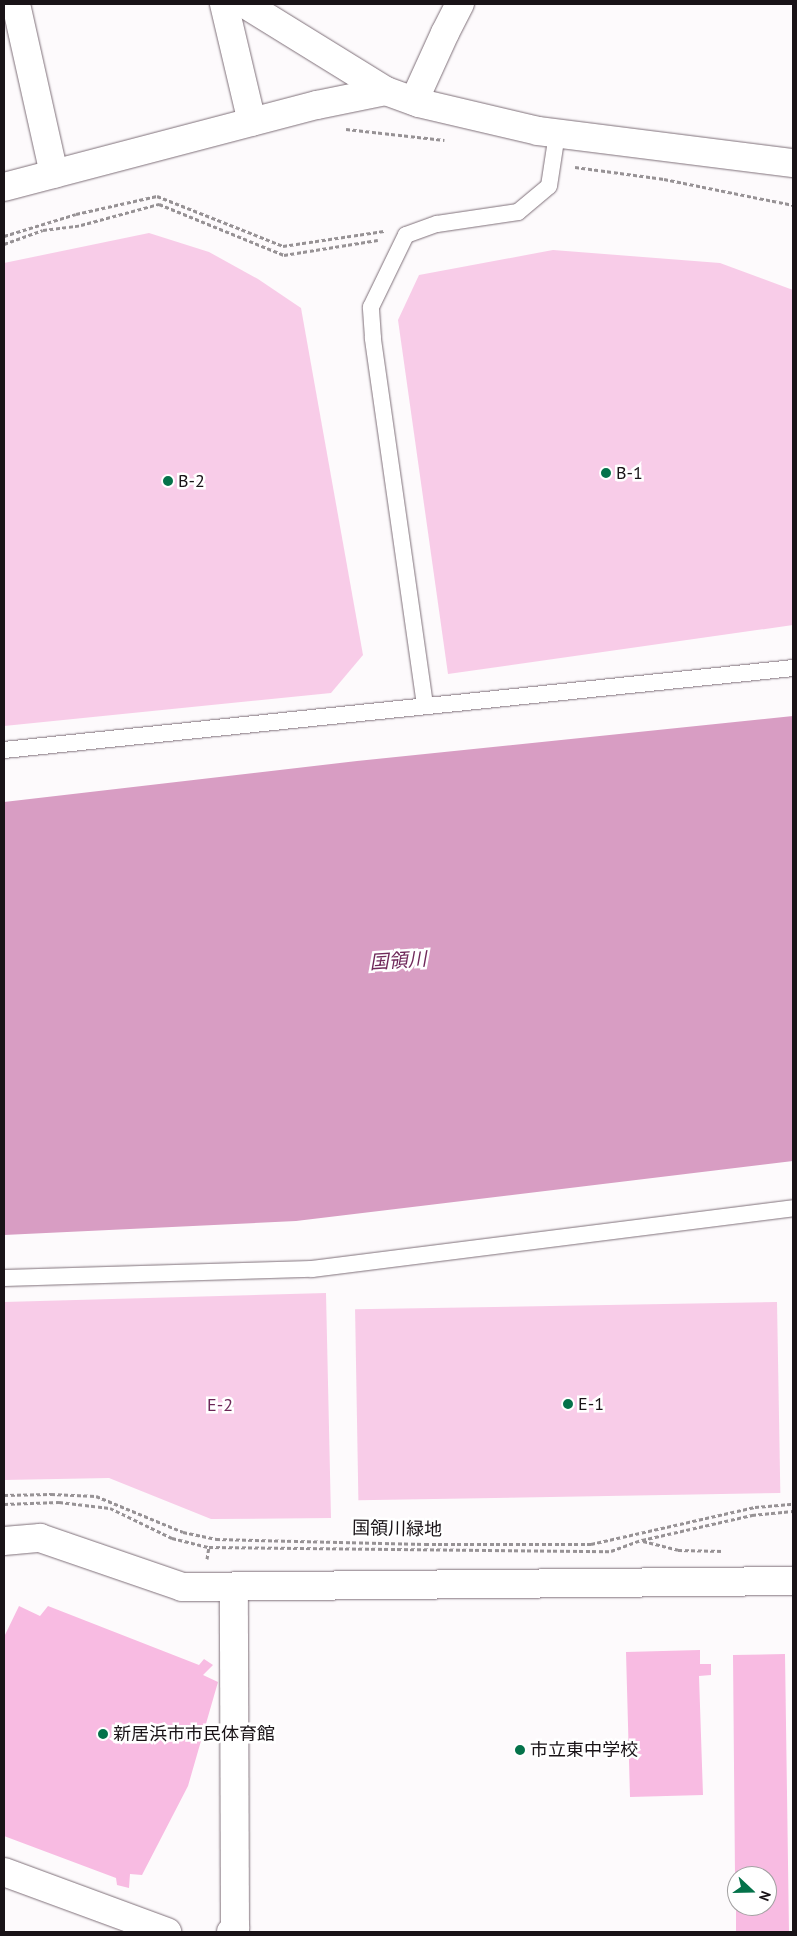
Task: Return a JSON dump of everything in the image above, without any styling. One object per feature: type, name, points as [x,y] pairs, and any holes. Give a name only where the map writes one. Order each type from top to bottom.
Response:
[{"type":"street","points":[[16,4],[54,174]]},
{"type":"street","points":[[224,4],[252,122]]},
{"type":"street","points":[[245,4],[386,90],[414,101],[478,118],[557,134],[793,164]]},
{"type":"street","points":[[414,101],[460,4]]},
{"type":"street","points":[[4,187],[252,122],[386,90]]},
{"type":"street","points":[[4,1541],[40,1538],[182,1587],[234,1588],[793,1581]]},
{"type":"street","points":[[231,1932],[236,1928],[234,1588]]},
{"type":"street","points":[[4,1872],[167,1932]]},
{"type":"lane","points":[[425,705],[373,338],[371,307],[406,235],[437,224],[518,212],[549,186],[557,134]]},
{"type":"lane","points":[[4,750],[793,668]]},
{"type":"lane","points":[[4,1278],[312,1269],[793,1208]]},
{"type":"path","points":[[342,129],[454,142]]},
{"type":"path","points":[[4,236],[76,214],[158,196],[283,246],[389,230],[406,235]]},
{"type":"path","name":"国領川緑地","points":[[4,1495],[51,1494],[96,1496],[183,1532],[216,1539],[426,1544],[591,1544],[755,1507],[793,1504]]},
{"type":"path","points":[[4,1504],[59,1502],[110,1508],[172,1538],[208,1547],[610,1551],[642,1540],[752,1515],[793,1511]]},
{"type":"path","points":[[642,1540],[678,1550],[726,1551]]},
{"type":"green space","name":"B-2","points":[[149,233],[209,252],[258,279],[301,308],[363,655],[331,693],[4,726],[4,263]]},
{"type":"green space","name":"B-1","points":[[553,250],[720,263],[793,290],[793,625],[448,674],[398,320],[419,275]]},
{"type":"green space","name":"E-2","points":[[326,1293],[331,1518],[211,1519],[109,1478],[4,1480],[4,1302]]},
{"type":"green space","name":"E-1","points":[[777,1302],[780,1493],[358,1500],[355,1309]]},
{"type":"water","name":"国領川","points":[[793,716],[793,1161],[296,1221],[4,1235],[4,802],[357,761]]},
{"type":"building","name":"新居浜市市民体育館","points":[[19,1606],[40,1616],[48,1606],[199,1665],[204,1659],[213,1665],[203,1675],[218,1682],[188,1786],[142,1875],[130,1874],[129,1888],[117,1885],[116,1878],[4,1836],[4,1637]]},
{"type":"building","points":[[700,1650],[700,1664],[711,1664],[711,1675],[699,1676],[703,1795],[630,1797],[626,1652]]},
{"type":"building","points":[[785,1654],[789,1932],[736,1932],[736,1916],[777,1916],[777,1866],[735,1866],[733,1655]]},
{"type":"place","name":"B-1","points":[[606,473]]},
{"type":"place","name":"B-2","points":[[168,481]]},
{"type":"place","name":"E-1","points":[[568,1404]]},
{"type":"place","name":"新居浜市市民体育館","points":[[103,1734]]},
{"type":"place","name":"市立東中学校","points":[[520,1750]]}]
